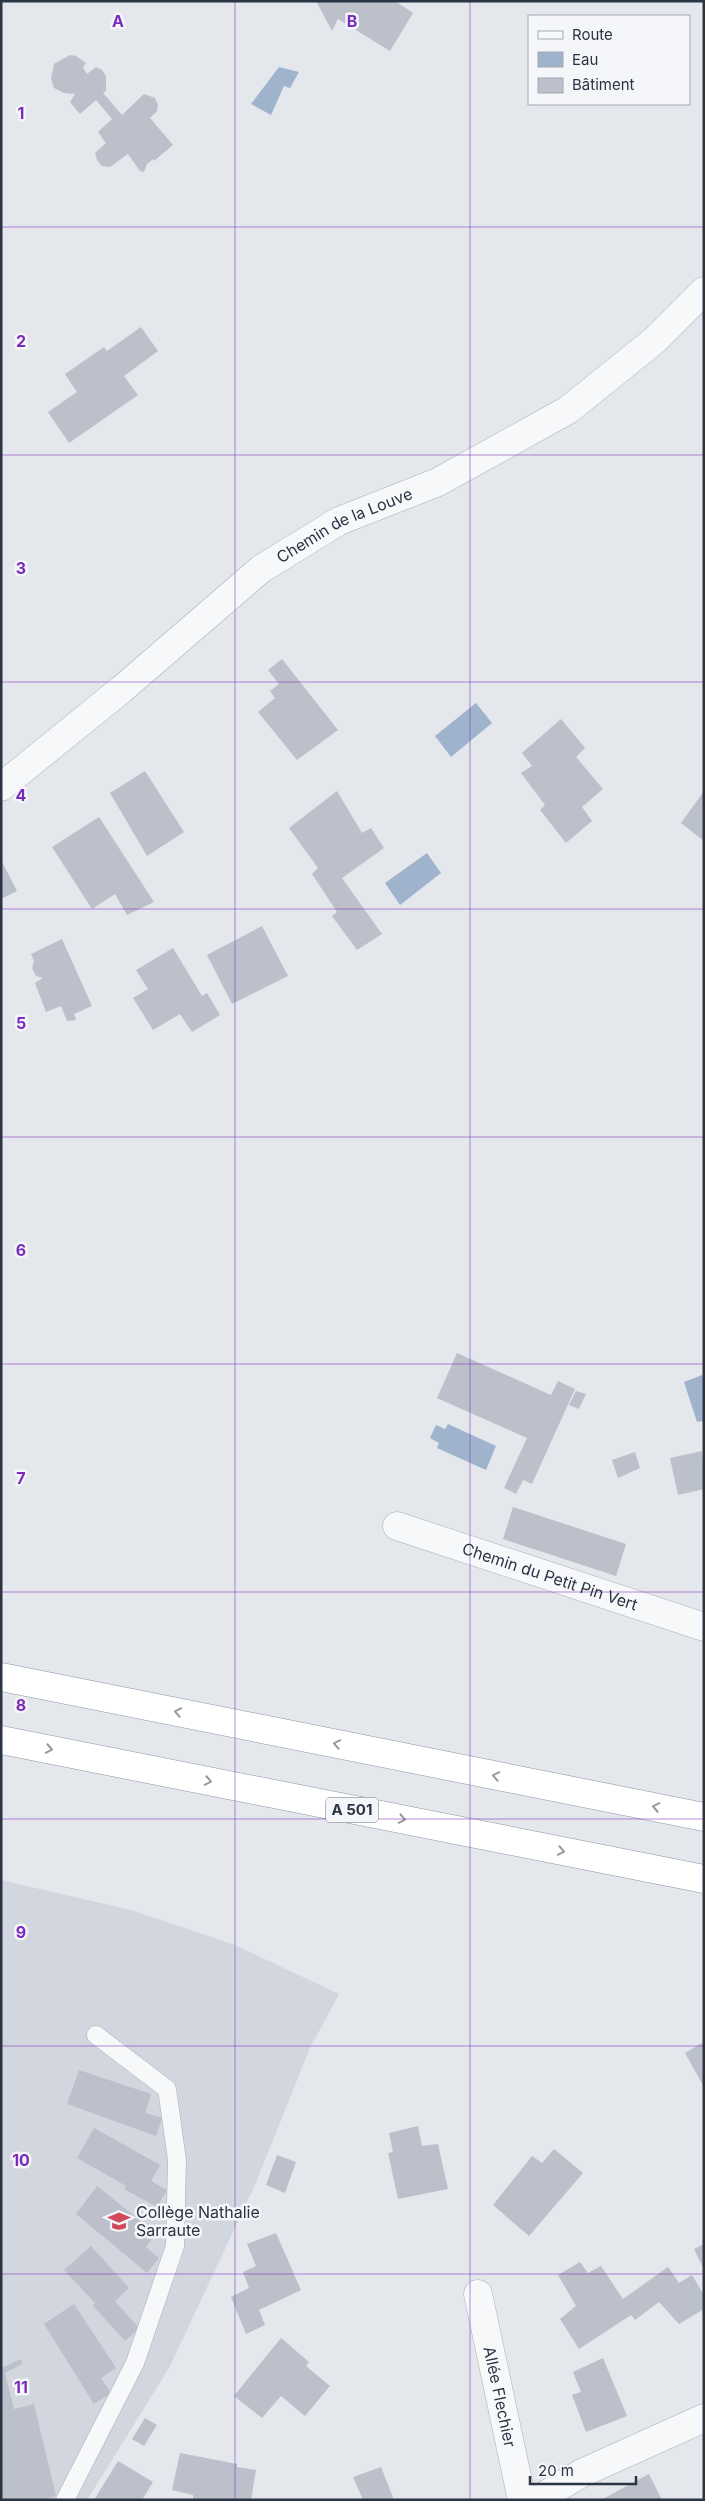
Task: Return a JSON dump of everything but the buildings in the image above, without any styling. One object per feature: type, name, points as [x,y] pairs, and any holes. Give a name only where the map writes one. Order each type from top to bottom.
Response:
[{"type":"highway","points":[[1,1677],[704,1817]]},
{"type":"highway","name":"A 501","points":[[1,1740],[704,1879]]},
{"type":"street","name":"Chemin de la Louve","points":[[1,787],[122,688],[261,569],[339,521],[438,482],[568,410],[656,340],[704,291]]},
{"type":"street","name":"Chemin du Petit Pin Vert","points":[[397,1526],[704,1627]]},
{"type":"street","name":"Allée Flechier","points":[[478,2294],[522,2500]]},
{"type":"street","points":[[537,2500],[582,2473],[704,2418]]},
{"type":"lane","points":[[65,2500],[135,2363],[175,2246],[177,2160],[168,2089],[96,2035]]},
{"type":"shaded area","name":"Collège Nathalie Sarraute","points":[[1,1880],[131,1910],[235,1945],[339,1994],[310,2048],[255,2185],[169,2368],[87,2500],[1,2500]]},
{"type":"water","points":[[279,67],[299,72],[290,88],[284,86],[271,115],[251,104]]},
{"type":"water","points":[[476,703],[492,723],[451,757],[435,736]]},
{"type":"water","points":[[427,853],[441,873],[400,905],[385,883]]},
{"type":"water","points":[[702,1375],[704,1380],[704,1425],[702,1421],[697,1422],[684,1382]]},
{"type":"water","points":[[448,1424],[496,1446],[486,1470],[437,1448],[439,1443],[430,1438],[436,1425],[445,1429]]},
{"type":"place","name":"Collège Nathalie Sarraute","points":[[119,2221]]}]
